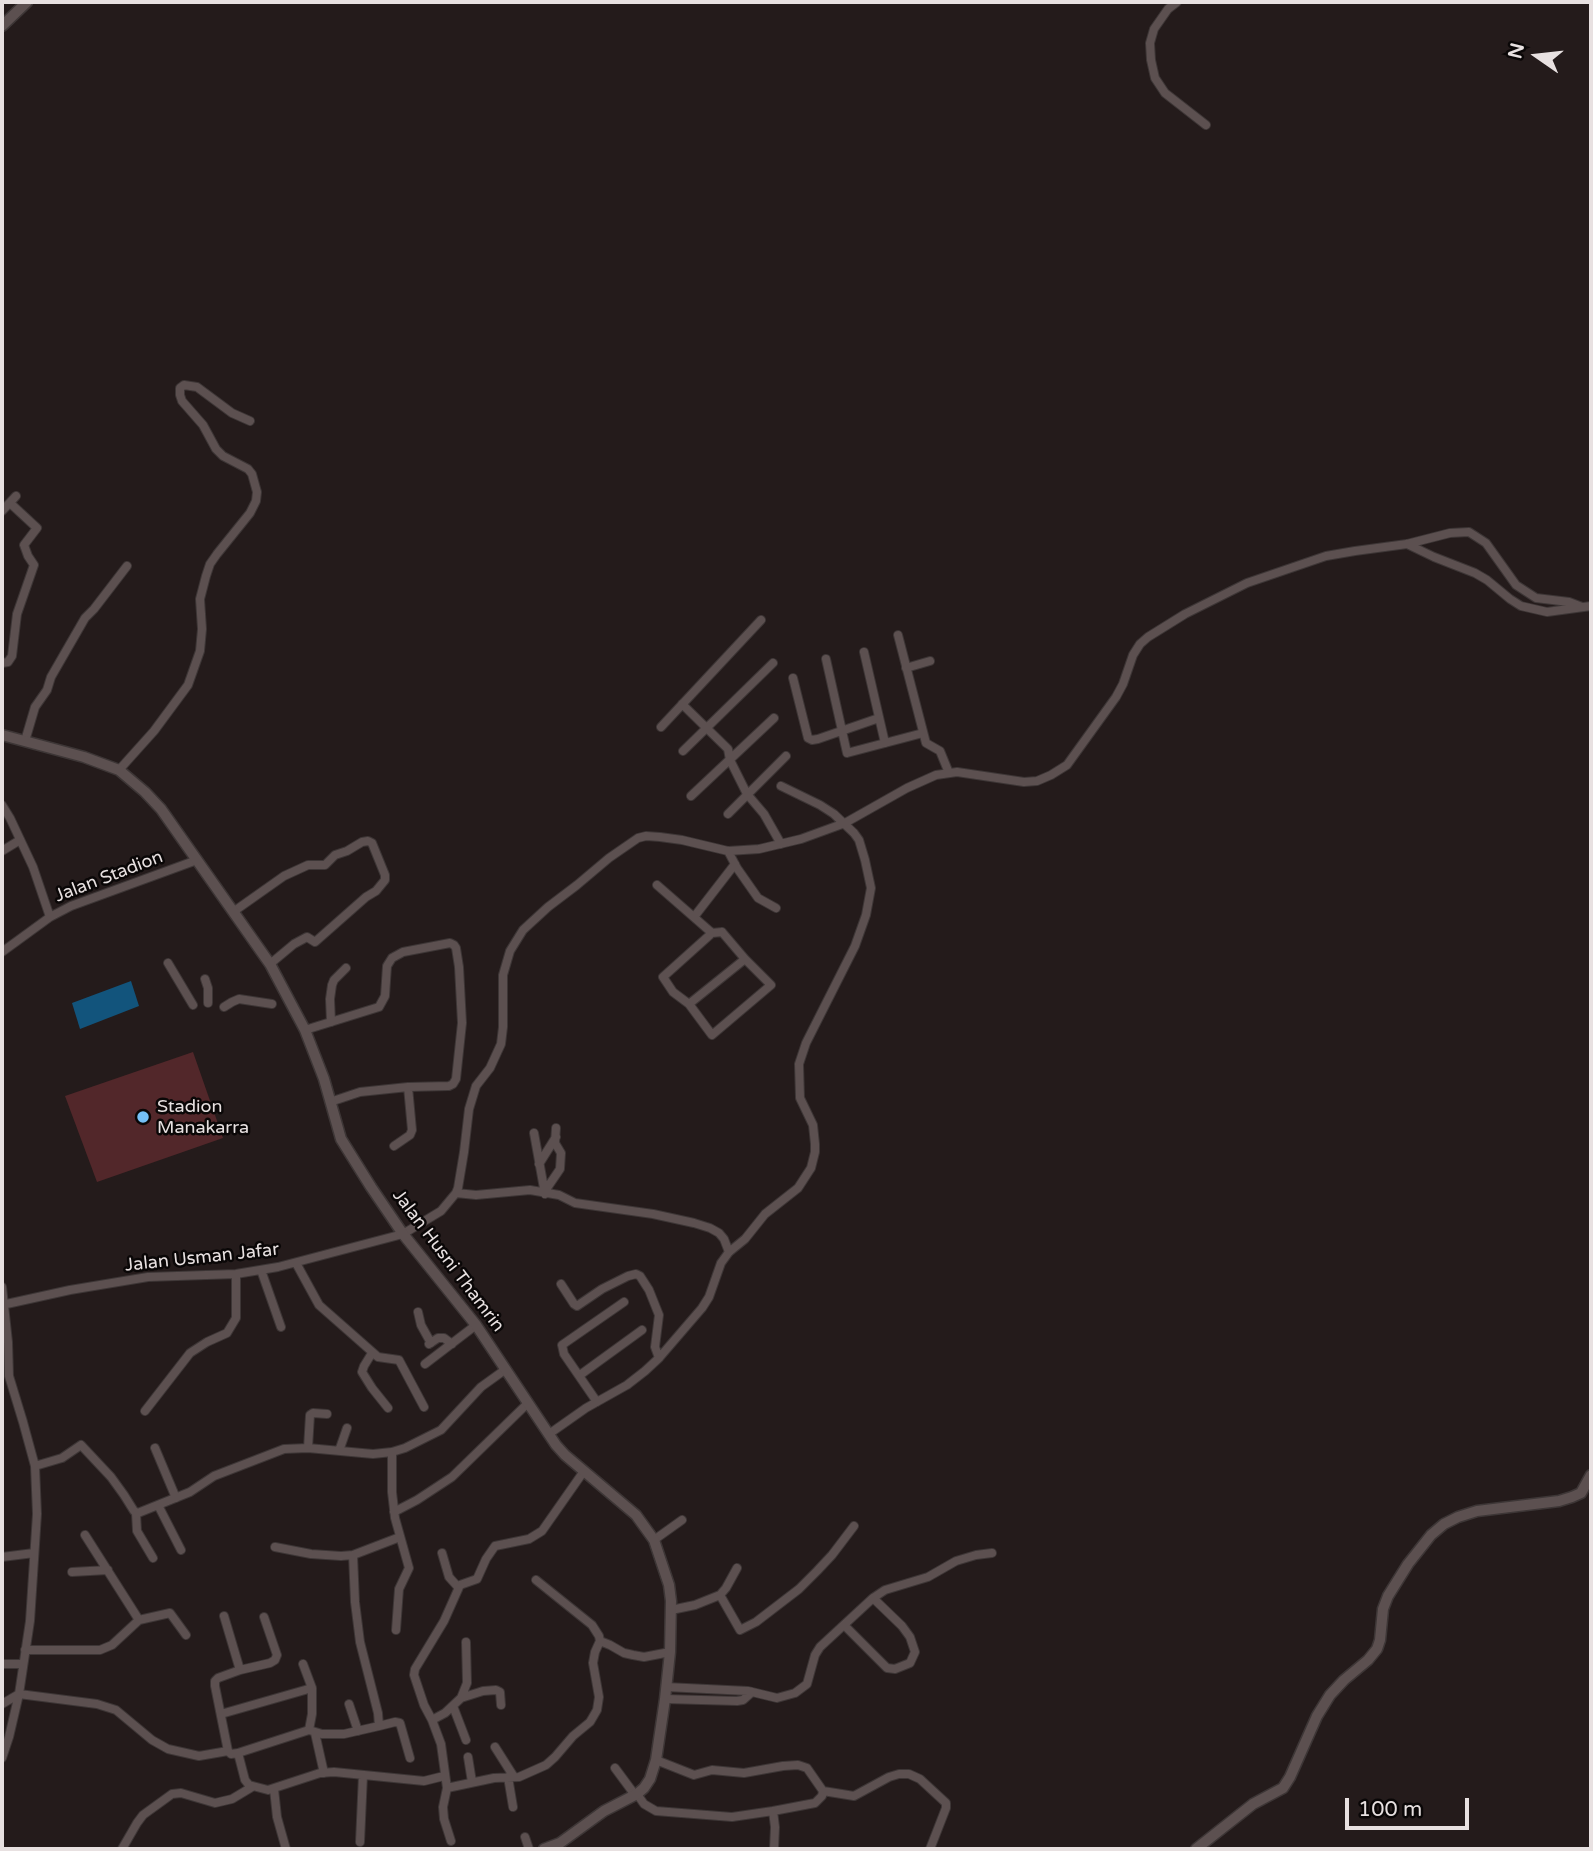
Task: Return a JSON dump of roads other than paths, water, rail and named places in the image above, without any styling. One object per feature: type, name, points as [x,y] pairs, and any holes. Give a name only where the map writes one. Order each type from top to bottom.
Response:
[{"type":"street","points":[[2,26],[27,2]]},
{"type":"street","points":[[1177,2],[1168,9],[1154,29],[1150,43],[1151,60],[1156,78],[1165,93],[1206,125]]},
{"type":"street","points":[[120,770],[154,731],[188,685],[200,651],[200,599],[210,564],[250,513],[256,501],[257,492],[252,474],[216,450],[203,425],[183,401],[180,388],[193,385],[232,413],[250,421]]},
{"type":"street","points":[[2,511],[13,500],[37,528],[24,545],[34,565],[17,614],[12,656],[8,662],[2,663]]},
{"type":"street","points":[[729,1252],[719,1233],[702,1225],[653,1214],[570,1202],[559,1195],[530,1190],[476,1195],[456,1193],[475,1086],[490,1069],[501,1044],[505,967],[510,951],[523,930],[609,858],[638,838],[646,836],[728,851],[759,849],[801,839],[845,823],[924,779],[949,772],[1024,782],[1037,781],[1067,765],[1116,697],[1140,644],[1160,628],[1247,583],[1336,554],[1407,544],[1450,533],[1469,532],[1486,543],[1516,585],[1536,598],[1587,607]]},
{"type":"street","points":[[1407,544],[1488,580],[1521,606],[1547,612],[1587,607]]},
{"type":"street","points":[[25,741],[35,707],[47,690],[51,677],[85,618],[127,566]]},
{"type":"street","points":[[661,727],[761,620]]},
{"type":"street","points":[[898,635],[926,743],[940,751],[949,772]]},
{"type":"street","points":[[864,652],[884,743]]},
{"type":"street","points":[[826,659],[847,753],[923,733]]},
{"type":"street","points":[[906,668],[930,661]]},
{"type":"street","points":[[683,751],[773,663]]},
{"type":"street","points":[[793,678],[808,738],[813,740],[879,718]]},
{"type":"street","points":[[682,704],[728,749],[730,760],[747,794],[764,814],[781,844]]},
{"type":"street","points":[[691,796],[774,718]]},
{"type":"street","name":"Jalan Husni Thamrin","points":[[2,735],[94,760],[120,770],[161,809],[270,964],[305,1030],[324,1079],[341,1139],[371,1187],[403,1234],[476,1325],[565,1455],[636,1515],[654,1540],[669,1585],[670,1652],[656,1760],[650,1779],[636,1795]]},
{"type":"street","points":[[728,814],[786,756]]},
{"type":"street","points":[[549,1434],[636,1378],[659,1358],[702,1308],[709,1297],[721,1263],[729,1252],[745,1239],[765,1214],[799,1188],[808,1175],[815,1144],[813,1125],[800,1098],[799,1064],[806,1043],[855,946],[866,915],[871,888],[859,840],[845,823],[820,805],[781,786]]},
{"type":"street","points":[[2,804],[33,867],[50,917]]},
{"type":"street","points":[[2,851],[20,840]]},
{"type":"street","points":[[233,912],[284,876],[308,865],[325,865],[335,855],[362,842],[372,843],[385,874],[385,880],[376,891],[314,942],[307,937],[270,964]]},
{"type":"street","points":[[728,851],[758,898],[776,908]]},
{"type":"street","name":"Jalan Stadion","points":[[2,952],[50,917],[85,900],[197,860]]},
{"type":"street","points":[[694,917],[735,864]]},
{"type":"street","points":[[657,885],[712,933]]},
{"type":"street","points":[[722,932],[745,959],[771,985],[712,1035],[690,1004],[673,992],[663,977],[712,933],[722,932]]},
{"type":"street","points":[[305,1030],[379,1007],[385,996],[387,966],[392,958],[402,952],[450,943],[456,948],[462,1023],[456,1079],[453,1084],[360,1093],[330,1102]]},
{"type":"street","points":[[690,1004],[745,959]]},
{"type":"street","points":[[168,963],[193,1005]]},
{"type":"street","points":[[331,1022],[332,985],[346,968]]},
{"type":"street","points":[[205,979],[208,1003]]},
{"type":"street","points":[[224,1007],[239,999],[272,1004]]},
{"type":"street","points":[[394,1146],[410,1135],[412,1130],[408,1087]]},
{"type":"street","points":[[534,1133],[545,1192]]},
{"type":"street","points":[[539,1164],[556,1133],[555,1143],[561,1153],[561,1169],[545,1192]]},
{"type":"street","name":"Jalan Usman Jafar","points":[[3,1305],[148,1277],[236,1274],[296,1263],[403,1234],[441,1211],[456,1193]]},
{"type":"street","points":[[296,1263],[319,1305],[372,1353],[382,1358],[398,1360],[424,1407]]},
{"type":"street","points":[[261,1270],[281,1327]]},
{"type":"street","points":[[145,1411],[191,1352],[227,1334],[236,1318],[236,1274]]},
{"type":"street","points":[[561,1284],[578,1306],[602,1289],[628,1276],[640,1276],[659,1315],[655,1347],[659,1358]]},
{"type":"street","points":[[2,1287],[9,1376],[35,1466],[37,1514],[30,1621],[18,1698],[2,1758]]},
{"type":"street","points":[[597,1402],[564,1354],[562,1345],[624,1301]]},
{"type":"street","points":[[418,1311],[428,1344],[438,1338],[444,1338],[452,1344]]},
{"type":"street","points":[[425,1364],[476,1325]]},
{"type":"street","points":[[580,1375],[642,1330]]},
{"type":"street","points":[[372,1353],[362,1372],[388,1408]]},
{"type":"street","points":[[136,1513],[196,1489],[214,1476],[288,1448],[373,1454],[405,1448],[442,1430],[481,1387],[506,1369]]},
{"type":"street","points":[[394,1512],[426,1495],[452,1476],[528,1403]]},
{"type":"street","points":[[308,1448],[310,1415],[327,1414]]},
{"type":"street","points":[[339,1451],[347,1428]]},
{"type":"street","points":[[35,1466],[62,1458],[81,1445],[111,1477],[136,1513],[137,1531],[153,1558]]},
{"type":"street","points":[[155,1448],[176,1498]]},
{"type":"street","points":[[393,1452],[394,1512],[409,1569],[399,1589],[396,1630]]},
{"type":"street","points":[[451,1841],[444,1819],[443,1807],[447,1788],[441,1744],[424,1704],[414,1675],[415,1669],[444,1622],[458,1587],[477,1579],[495,1546],[529,1539],[542,1531],[584,1471]]},
{"type":"street","points":[[1196,1849],[1253,1804],[1283,1788],[1317,1716],[1330,1695],[1377,1649],[1383,1609],[1388,1596],[1431,1535],[1444,1524],[1477,1511],[1572,1497],[1581,1493],[1591,1475]]},
{"type":"street","points":[[158,1505],[181,1550]]},
{"type":"street","points":[[654,1540],[682,1520]]},
{"type":"street","points":[[720,1595],[740,1630],[756,1622],[817,1572],[854,1526]]},
{"type":"street","points":[[86,1535],[139,1620]]},
{"type":"street","points":[[275,1548],[311,1554],[353,1555],[400,1537]]},
{"type":"street","points":[[2,1557],[34,1553]]},
{"type":"street","points":[[442,1553],[449,1577],[458,1587]]},
{"type":"street","points":[[666,1687],[751,1692],[777,1698],[787,1696],[803,1689],[807,1684],[820,1647],[873,1598],[885,1590],[928,1577],[956,1561],[992,1553]]},
{"type":"street","points":[[353,1555],[360,1642],[379,1726]]},
{"type":"street","points":[[671,1610],[720,1595],[737,1567]]},
{"type":"street","points":[[72,1572],[108,1570]]},
{"type":"street","points":[[447,1788],[511,1777],[546,1765],[594,1716],[599,1697],[593,1657],[600,1641],[599,1636],[592,1625],[536,1580]]},
{"type":"street","points":[[844,1625],[887,1668],[895,1669],[910,1663],[915,1652],[909,1637],[902,1626],[873,1598]]},
{"type":"street","points":[[25,1650],[100,1650],[112,1646],[139,1620],[170,1613],[186,1635]]},
{"type":"street","points":[[224,1616],[240,1670]]},
{"type":"street","points":[[264,1617],[277,1655],[275,1660],[222,1676],[215,1681],[221,1714],[233,1752],[245,1780],[252,1787],[274,1789],[301,1779],[334,1772],[424,1781],[444,1776]]},
{"type":"street","points":[[600,1641],[624,1653],[644,1657],[670,1652]]},
{"type":"street","points":[[432,1720],[445,1713],[461,1698],[467,1683],[466,1642]]},
{"type":"street","points":[[2,1664],[22,1664]]},
{"type":"street","points":[[303,1664],[312,1688],[312,1731],[324,1773]]},
{"type":"street","points":[[221,1714],[312,1688]]},
{"type":"street","points":[[461,1698],[496,1689],[500,1692],[501,1705]]},
{"type":"street","points":[[665,1699],[743,1700],[751,1692]]},
{"type":"street","points":[[2,1704],[18,1698],[83,1702],[108,1707],[116,1710],[160,1745],[183,1753],[208,1756],[312,1731],[334,1734],[395,1722],[400,1723],[410,1758]]},
{"type":"street","points":[[349,1704],[358,1731]]},
{"type":"street","points":[[453,1706],[466,1740]]},
{"type":"street","points":[[495,1747],[511,1777],[513,1807]]},
{"type":"street","points":[[468,1757],[472,1782]]},
{"type":"street","points":[[656,1760],[694,1775],[712,1770],[744,1773],[798,1765],[807,1768],[823,1791],[854,1796],[889,1777],[909,1774],[920,1779],[946,1803],[930,1849]]},
{"type":"street","points":[[615,1769],[644,1804],[656,1811],[732,1817],[815,1803],[823,1791]]},
{"type":"street","points":[[360,1842],[363,1775]]},
{"type":"street","points":[[122,1849],[136,1823],[172,1794],[181,1793],[215,1803],[232,1799],[252,1787]]},
{"type":"street","points":[[274,1789],[277,1816],[286,1849]]},
{"type":"street","points":[[544,1849],[562,1846],[598,1815],[636,1795]]},
{"type":"street","points":[[773,1811],[774,1849]]},
{"type":"street","points":[[525,1837],[529,1849]]},
{"type":"water","points":[[131,981],[139,1006],[80,1029],[72,1003]]},
{"type":"place","name":"Stadion Manakarra","points":[[143,1117]]}]
